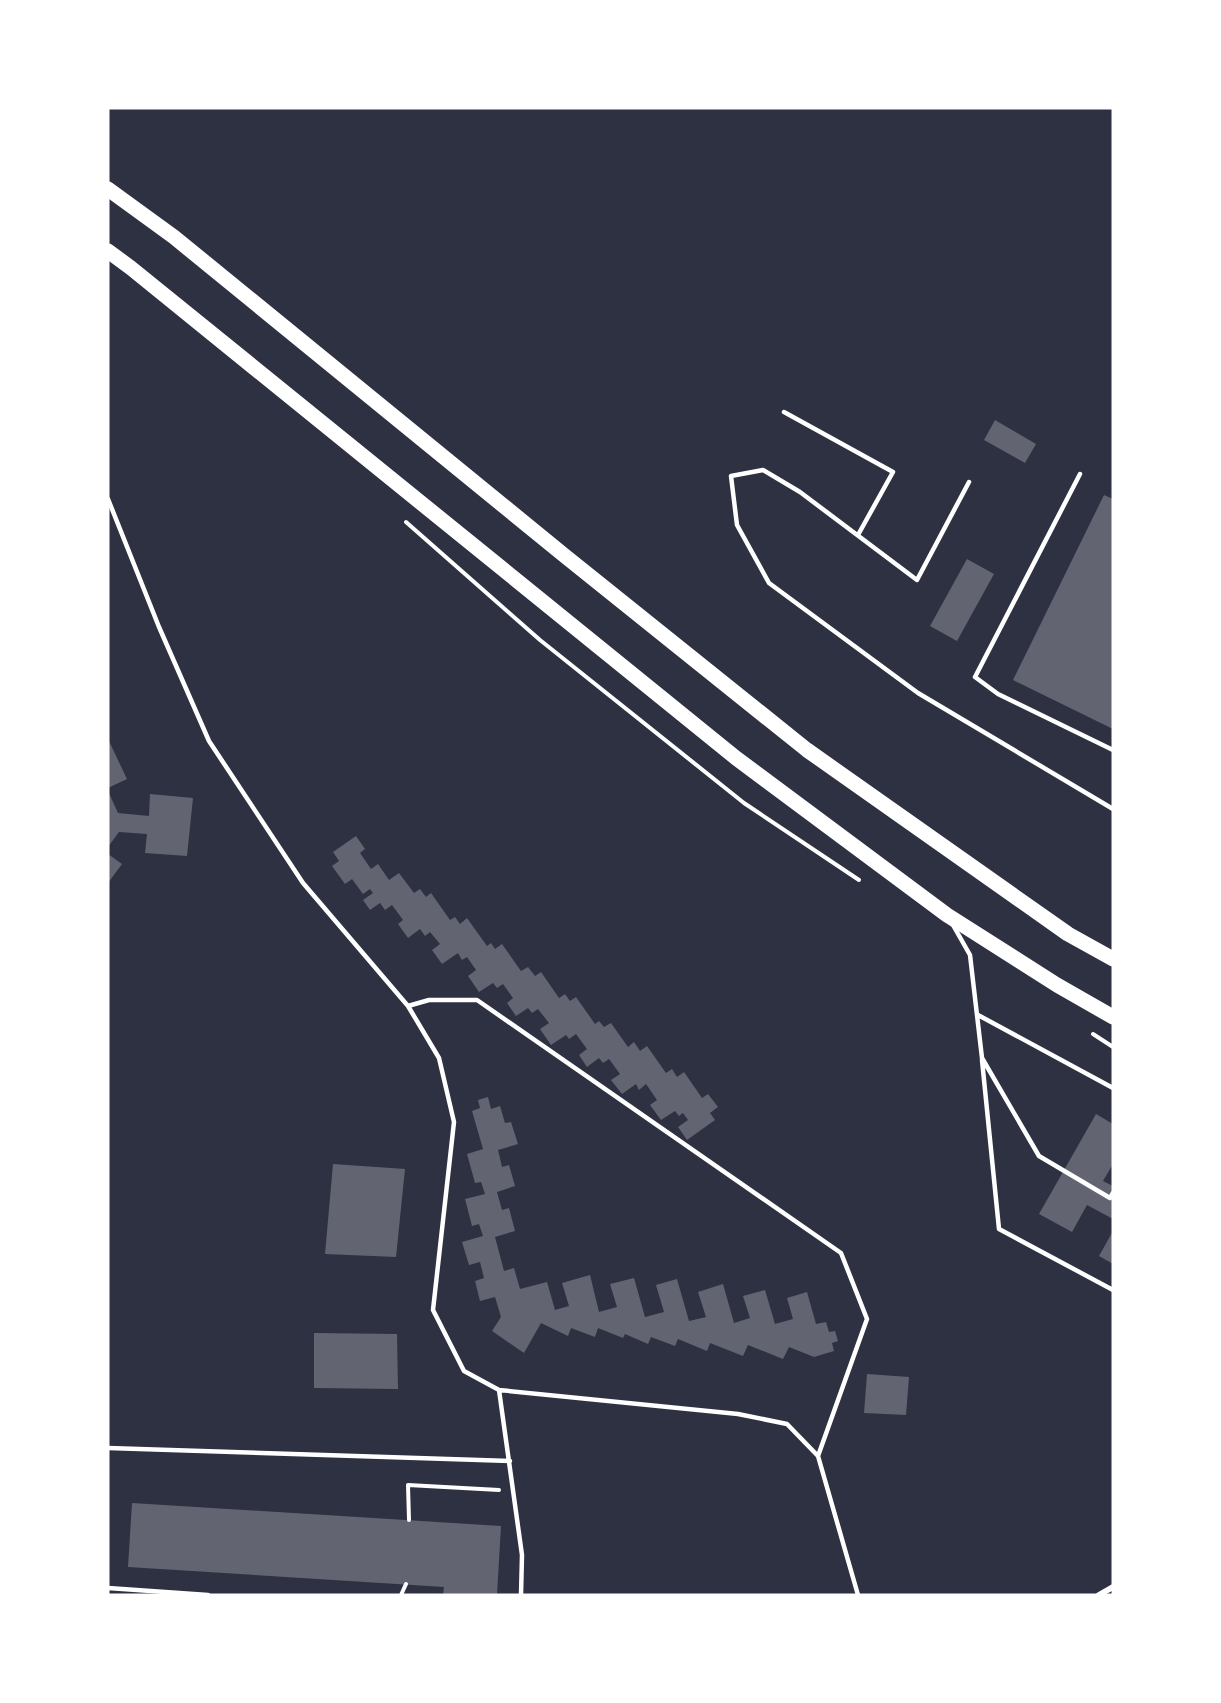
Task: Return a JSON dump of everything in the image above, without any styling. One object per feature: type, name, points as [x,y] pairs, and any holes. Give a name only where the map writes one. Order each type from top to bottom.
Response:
[{"type":"main road","points":[[108,189],[174,237],[807,750],[1068,934],[1113,959]]},
{"type":"main road","points":[[108,251],[736,758],[947,915],[1057,985],[1113,1017]]},
{"type":"street","points":[[1099,1595],[1113,1587]]},
{"type":"lane","points":[[784,412],[893,472],[858,535]]},
{"type":"lane","points":[[969,482],[917,580],[800,492],[762,470],[732,476],[737,525],[769,583],[918,693],[1113,808]]},
{"type":"lane","points":[[1080,474],[975,677],[998,694],[1113,750]]},
{"type":"lane","points":[[108,499],[159,627],[209,741],[303,883],[408,1006],[439,1058],[454,1122],[433,1311],[465,1371],[500,1390],[748,1416],[787,1424],[819,1456],[858,1595]]},
{"type":"lane","points":[[947,915],[970,955],[999,1228],[1113,1290]]},
{"type":"lane","points":[[408,1006],[429,1000],[477,1000],[841,1252],[867,1319],[819,1456]]},
{"type":"lane","points":[[978,1015],[1113,1089]]},
{"type":"lane","points":[[982,1058],[1039,1156],[1110,1198],[1113,1193]]},
{"type":"lane","points":[[500,1390],[522,1555],[521,1595]]},
{"type":"lane","points":[[108,1448],[510,1461]]},
{"type":"lane","points":[[108,1588],[208,1595]]},
{"type":"path","points":[[409,1520],[408,1485],[514,1491]]},
{"type":"path","points":[[401,1595],[406,1584]]},
{"type":"building","points":[[995,420],[1036,444],[1025,463],[984,440]]},
{"type":"building","points":[[1104,495],[1113,499],[1113,729],[1013,680]]},
{"type":"building","points":[[967,559],[994,574],[957,641],[930,626]]},
{"type":"building","points":[[108,739],[127,779],[108,788]]},
{"type":"building","points":[[108,791],[118,813],[149,816],[150,794],[193,798],[187,856],[145,853],[147,834],[119,832],[108,847]]},
{"type":"building","points":[[356,836],[365,849],[360,853],[371,869],[378,864],[389,880],[399,873],[414,893],[420,889],[426,897],[431,893],[450,920],[455,917],[460,924],[467,918],[487,946],[491,943],[495,949],[502,944],[521,971],[528,967],[535,976],[541,972],[559,998],[565,994],[570,1001],[576,997],[595,1024],[599,1021],[604,1027],[611,1023],[628,1047],[634,1042],[640,1051],[647,1046],[666,1073],[672,1069],[677,1077],[684,1072],[702,1098],[708,1094],[718,1107],[710,1113],[715,1120],[687,1140],[678,1127],[688,1120],[683,1113],[679,1116],[675,1111],[661,1120],[650,1105],[657,1100],[646,1084],[639,1090],[636,1084],[622,1094],[611,1080],[620,1074],[609,1059],[603,1063],[599,1058],[587,1067],[579,1055],[587,1049],[576,1034],[569,1039],[566,1035],[551,1045],[540,1029],[549,1023],[538,1009],[532,1013],[528,1008],[516,1016],[507,1003],[513,998],[503,984],[497,988],[493,983],[479,992],[468,976],[476,970],[467,957],[462,960],[458,953],[442,964],[432,950],[440,944],[430,932],[425,936],[420,929],[408,938],[398,924],[403,920],[392,905],[385,910],[380,903],[370,910],[363,900],[373,893],[370,889],[363,894],[352,879],[345,884],[332,866],[339,861],[333,852]]},
{"type":"building","points":[[108,854],[122,864],[108,883]]},
{"type":"building","points":[[488,1097],[491,1109],[500,1106],[505,1123],[511,1122],[518,1144],[498,1150],[502,1167],[509,1165],[515,1186],[497,1192],[502,1210],[509,1208],[515,1231],[495,1237],[504,1271],[514,1268],[520,1289],[547,1282],[555,1310],[569,1306],[562,1283],[590,1275],[599,1312],[617,1307],[610,1284],[634,1278],[645,1317],[664,1312],[656,1285],[677,1279],[689,1321],[706,1317],[698,1292],[723,1284],[734,1323],[750,1318],[743,1296],[765,1290],[775,1324],[793,1319],[787,1298],[807,1292],[816,1324],[826,1322],[829,1332],[835,1331],[838,1341],[832,1343],[834,1351],[814,1357],[789,1347],[783,1359],[748,1345],[743,1356],[710,1343],[707,1351],[678,1339],[675,1346],[651,1337],[648,1344],[625,1334],[623,1338],[598,1328],[595,1337],[571,1328],[568,1336],[541,1323],[524,1353],[492,1331],[501,1317],[495,1297],[480,1301],[475,1281],[484,1278],[480,1262],[469,1265],[462,1242],[483,1236],[479,1224],[472,1226],[465,1199],[485,1194],[481,1182],[475,1183],[467,1154],[483,1149],[472,1111],[480,1108],[478,1100]]},
{"type":"building","points":[[1096,1114],[1113,1124],[1113,1164],[1103,1181],[1113,1186],[1113,1219],[1087,1205],[1072,1232],[1039,1214]]},
{"type":"building","points":[[333,1164],[405,1169],[396,1257],[325,1254]]},
{"type":"building","points":[[1113,1231],[1113,1264],[1099,1256]]},
{"type":"building","points":[[314,1333],[397,1334],[398,1389],[314,1388]]},
{"type":"building","points":[[867,1374],[909,1377],[906,1415],[864,1413]]},
{"type":"building","points":[[132,1503],[501,1526],[497,1595],[443,1595],[444,1587],[128,1567]]}]
